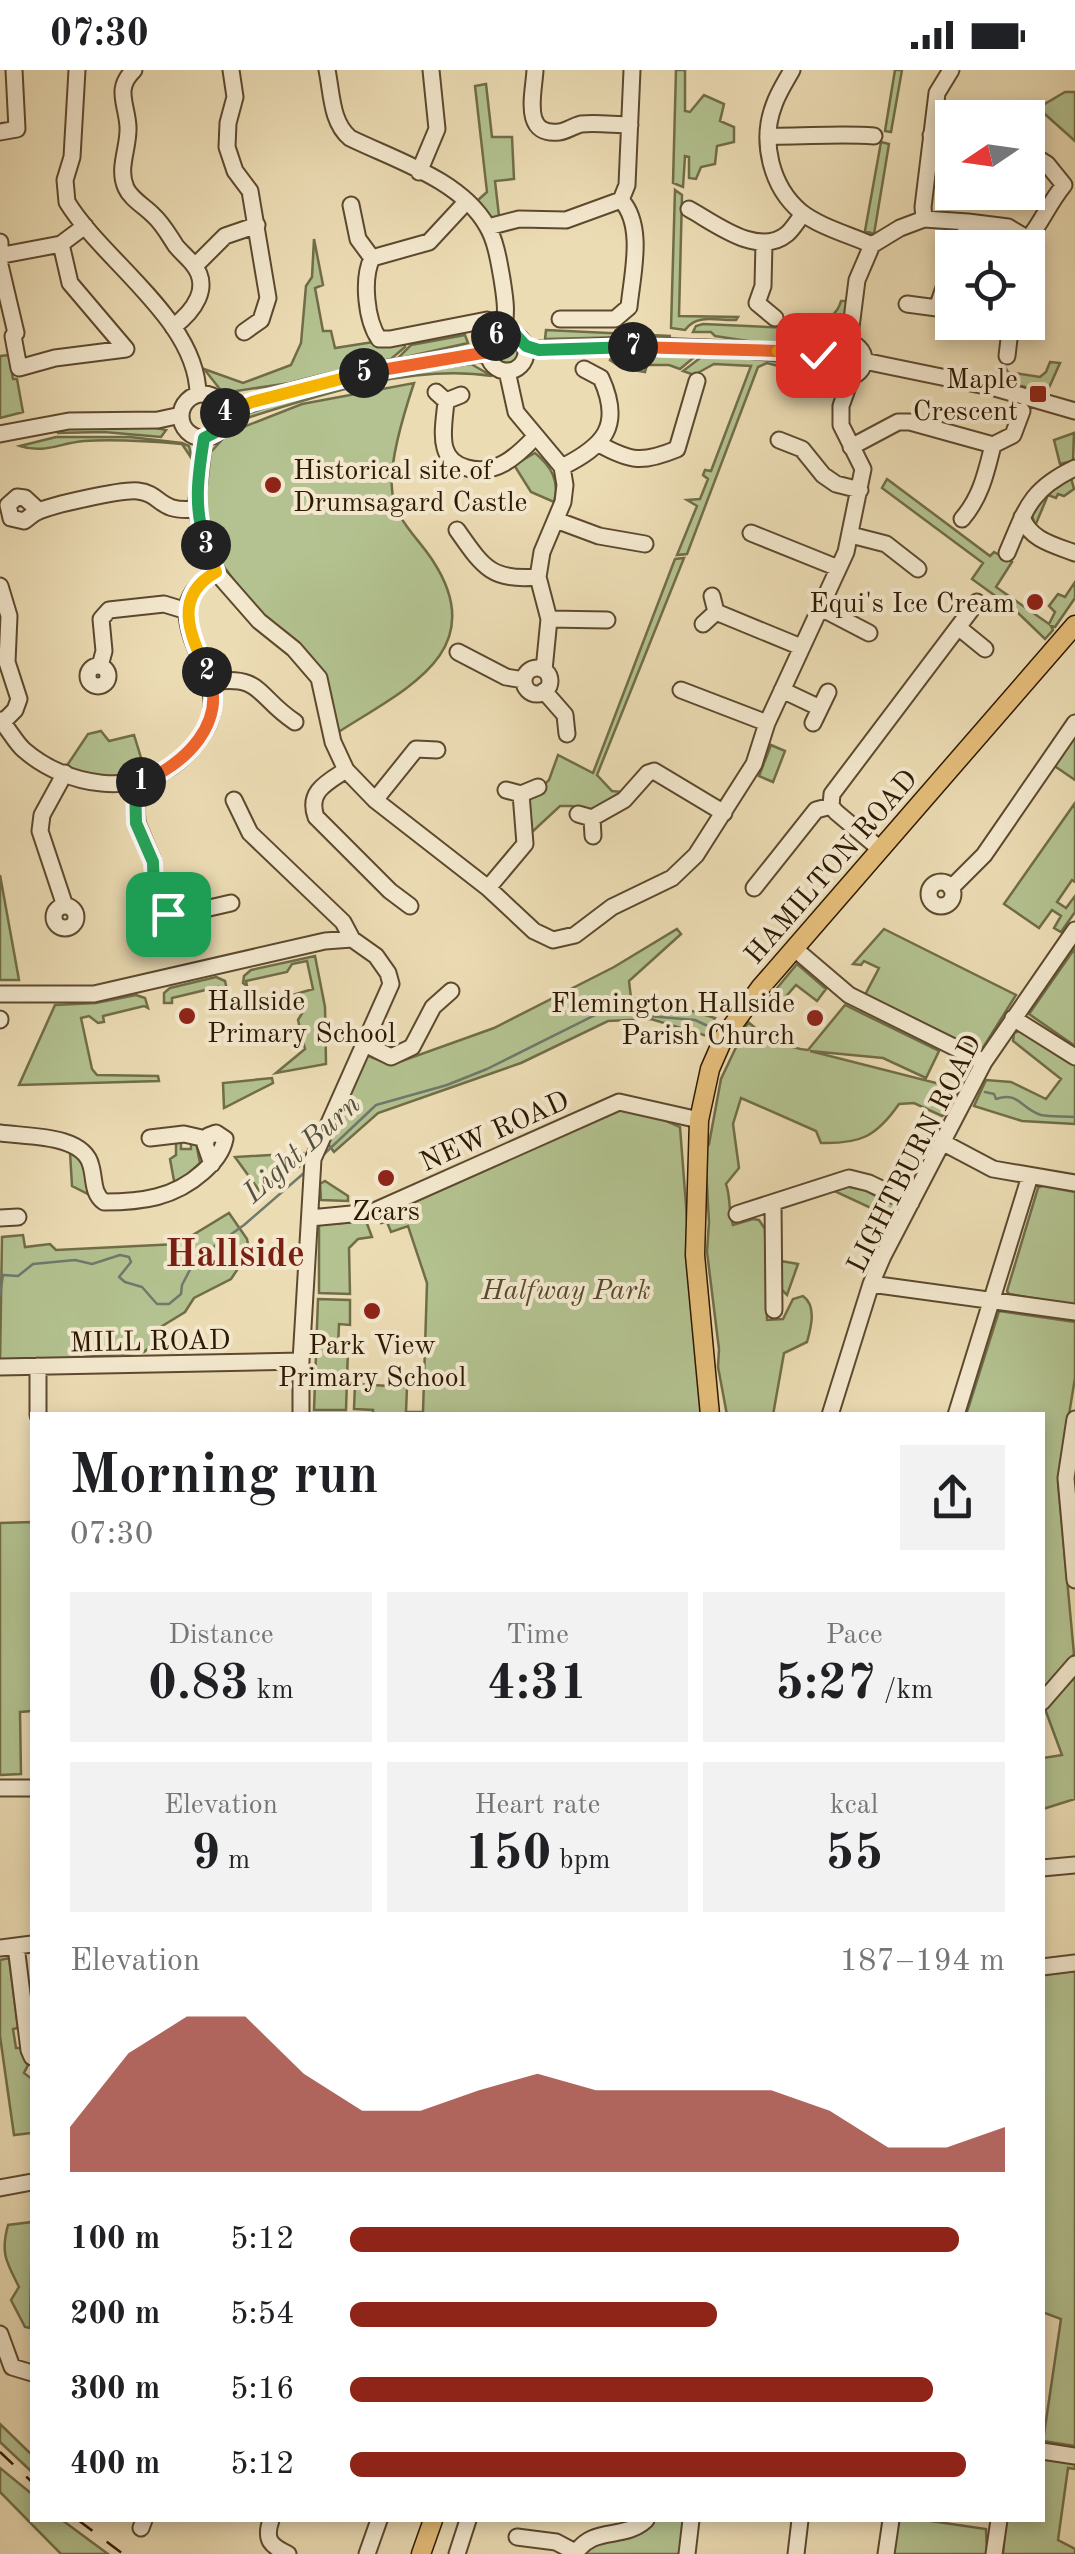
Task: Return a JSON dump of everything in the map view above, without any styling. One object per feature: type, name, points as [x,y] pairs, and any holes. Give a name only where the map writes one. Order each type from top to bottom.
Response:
[{"type":"main road","name":"HAMILTON ROAD","points":[[710,1412],[695,1255],[699,1120],[710,1069],[724,1037],[737,1016],[1075,625]]},
{"type":"main road","points":[[421,2554],[432,2522]]},
{"type":"street","points":[[0,132],[17,129],[14,70]]},
{"type":"street","points":[[78,70],[72,156],[64,192],[67,202],[173,327],[194,364],[198,394]]},
{"type":"street","points":[[134,70],[124,80],[121,99],[128,124],[120,174],[128,193],[167,229],[200,279],[200,298],[191,314],[173,327]]},
{"type":"street","points":[[231,70],[235,97],[227,148],[235,172],[250,190],[268,298],[261,320],[244,332]]},
{"type":"street","points":[[328,70],[341,131],[467,200],[488,227],[498,257],[507,318],[502,333],[491,340],[488,352],[495,367],[507,371],[522,364],[526,346]]},
{"type":"street","points":[[419,172],[437,129],[430,70]]},
{"type":"street","points":[[535,70],[531,107],[533,120],[540,129],[563,132],[580,124],[630,125]]},
{"type":"street","points":[[488,227],[519,219],[566,220],[621,200],[628,186],[632,70]]},
{"type":"street","points":[[792,70],[773,106],[768,136],[772,169],[785,196],[802,214],[872,245]]},
{"type":"street","points":[[924,220],[937,93],[951,70]]},
{"type":"street","points":[[931,134],[935,135]]},
{"type":"street","points":[[768,136],[874,136]]},
{"type":"street","points":[[1036,230],[1046,206],[1069,181],[1045,163]]},
{"type":"street","points":[[372,258],[428,242],[467,200]]},
{"type":"street","points":[[560,318],[615,319],[628,307],[634,260],[633,220],[621,200]]},
{"type":"street","points":[[351,204],[347,224],[362,250],[372,258]]},
{"type":"street","points":[[688,209],[739,236],[764,243],[786,234],[802,214]]},
{"type":"street","points":[[502,333],[519,336],[526,346],[539,350],[612,346],[749,349],[830,356],[843,344],[851,327],[857,280],[872,245],[900,228],[924,220],[1013,230]]},
{"type":"street","points":[[966,230],[968,222]]},
{"type":"street","points":[[195,266],[225,236],[257,225]]},
{"type":"street","points":[[61,244],[70,283],[126,349],[55,358],[52,362],[19,368],[16,333],[0,265],[1,249],[61,244],[85,226]]},
{"type":"street","points":[[764,243],[763,286],[750,307],[775,318]]},
{"type":"street","points":[[372,258],[366,283],[374,331],[380,339],[487,320]]},
{"type":"street","points":[[907,304],[935,308]]},
{"type":"street","points":[[437,311],[440,329]]},
{"type":"street","points":[[261,320],[278,327]]},
{"type":"street","points":[[1008,356],[1010,340]]},
{"type":"street","points":[[204,438],[196,509],[216,572],[259,621],[294,648],[318,678],[333,742],[346,770],[375,800],[488,888],[534,931],[552,940],[575,935],[612,907],[672,878],[696,855],[754,764],[767,723],[851,535],[862,469],[842,426],[841,406],[850,378],[861,371],[864,362],[860,349],[843,344]]},
{"type":"street","points":[[225,413],[252,402],[389,366],[488,352]]},
{"type":"street","points":[[830,356],[834,372],[850,378]]},
{"type":"street","points":[[864,362],[995,388],[1075,411]]},
{"type":"street","points":[[562,468],[599,444],[608,432],[611,407],[601,378],[584,369]]},
{"type":"street","points":[[507,371],[516,412],[562,468],[566,485],[542,552],[538,577],[549,620],[544,670],[549,684],[544,692]]},
{"type":"street","points":[[599,444],[624,458],[652,460],[677,449],[697,380]]},
{"type":"street","points":[[198,394],[213,396],[225,413],[220,430],[204,438],[189,433],[181,415],[186,402],[198,394]]},
{"type":"street","points":[[448,396],[444,444],[456,464],[471,470],[489,470],[506,463],[534,438]]},
{"type":"street","points":[[851,447],[898,422],[994,445],[1013,435],[1022,411]]},
{"type":"street","points":[[0,434],[68,421],[172,419],[181,415]]},
{"type":"street","points":[[779,440],[802,449],[823,475],[836,484],[860,490]]},
{"type":"street","points":[[962,520],[984,483],[994,445]]},
{"type":"street","points":[[1006,553],[1025,507],[1050,480],[1075,468]]},
{"type":"street","points":[[38,510],[105,493],[139,491],[163,507],[196,509]]},
{"type":"street","points":[[1022,517],[1034,535],[1075,553]]},
{"type":"street","points":[[556,520],[599,536],[646,544]]},
{"type":"street","points":[[457,530],[478,560],[494,574],[510,580],[538,577]]},
{"type":"street","points":[[750,533],[838,568]]},
{"type":"street","points":[[851,535],[886,544],[918,569]]},
{"type":"street","points":[[0,586],[8,616],[7,662],[19,699],[15,710],[1,721],[24,750],[65,773],[112,785],[135,784],[164,773],[193,748],[212,714],[212,682],[194,644],[186,612],[200,581],[216,572]]},
{"type":"street","points":[[880,850],[832,806],[832,794],[977,602]]},
{"type":"street","points":[[100,666],[104,650],[101,619],[109,610],[164,604],[186,612]]},
{"type":"street","points":[[703,624],[714,604],[801,647]]},
{"type":"street","points":[[821,608],[869,633]]},
{"type":"street","points":[[549,620],[607,620]]},
{"type":"street","points":[[958,627],[985,649]]},
{"type":"street","points":[[458,652],[506,677],[524,680]]},
{"type":"street","points":[[524,680],[530,670],[544,670]]},
{"type":"street","points":[[212,682],[234,678],[249,681],[274,708],[295,722]]},
{"type":"street","points":[[524,680],[530,691],[544,692],[572,711],[567,734]]},
{"type":"street","points":[[681,690],[767,723]]},
{"type":"street","points":[[782,690],[817,715],[828,692]]},
{"type":"street","points":[[951,888],[984,854],[1075,723]]},
{"type":"street","points":[[375,800],[414,743],[437,750]]},
{"type":"street","points":[[346,770],[314,793],[316,817],[410,906]]},
{"type":"street","points":[[593,836],[585,816],[624,800],[648,772],[654,771],[724,813]]},
{"type":"street","points":[[65,773],[42,815],[40,831],[65,906]]},
{"type":"street","points":[[135,784],[136,823],[153,862],[154,892],[159,905],[168,914],[183,914],[230,902]]},
{"type":"street","points":[[488,888],[525,844],[514,792],[538,786]]},
{"type":"street","points":[[234,800],[250,833],[343,922],[352,939],[376,956],[391,984],[313,1159],[301,1412]]},
{"type":"street","points":[[754,888],[816,810],[832,806]]},
{"type":"street","name":"LIGHTBURN ROAD","points":[[831,1412],[871,1284],[911,1202],[984,1062],[1075,930]]},
{"type":"street","points":[[0,994],[94,994],[326,941],[352,939]]},
{"type":"street","points":[[795,949],[849,996],[984,1062]]},
{"type":"street","points":[[363,1043],[391,1056],[412,1047],[433,1007],[452,991]]},
{"type":"street","points":[[1013,1018],[1075,1058]]},
{"type":"street","name":"NEW ROAD","points":[[310,1218],[372,1212],[619,1102],[699,1120]]},
{"type":"street","points":[[0,1134],[58,1141],[82,1150],[91,1163],[96,1194],[104,1202],[179,1192],[212,1164],[226,1142],[216,1133],[170,1144],[150,1138]]},
{"type":"street","points":[[942,1142],[993,1168],[1075,1183]]},
{"type":"street","points":[[957,1412],[1030,1176]]},
{"type":"street","points":[[737,1214],[849,1178],[911,1202]]},
{"type":"street","points":[[773,1203],[774,1310]]},
{"type":"street","points":[[0,1218],[18,1216]]},
{"type":"street","points":[[871,1284],[1075,1312]]},
{"type":"street","name":"MILL ROAD","points":[[0,1367],[301,1361]]},
{"type":"street","points":[[38,1366],[38,1412]]},
{"type":"street","points":[[1075,1419],[1066,1478],[1075,1580]]},
{"type":"street","points":[[1045,1699],[1075,1664]]},
{"type":"street","points":[[0,1788],[30,1788]]},
{"type":"street","points":[[1045,1868],[1075,1865]]},
{"type":"street","points":[[16,1946],[30,2052]]},
{"type":"street","points":[[1045,1967],[1075,1964]]},
{"type":"street","points":[[0,2188],[30,2182]]},
{"type":"street","points":[[0,2334],[12,2367],[30,2372]]},
{"type":"street","points":[[1045,2451],[1075,2456]]},
{"type":"street","points":[[271,2522],[268,2539],[272,2547],[288,2554]]},
{"type":"street","points":[[367,2554],[379,2522]]},
{"type":"street","points":[[456,2554],[467,2522]]},
{"type":"street","points":[[517,2537],[556,2542],[575,2553],[594,2536],[627,2533],[643,2522]]},
{"type":"street","points":[[687,2554],[691,2522]]},
{"type":"street","points":[[796,2554],[800,2522]]},
{"type":"street","points":[[886,2554],[891,2522]]},
{"type":"street","points":[[994,2554],[999,2522]]},
{"type":"green space","points":[[676,70],[685,70],[685,111],[690,112],[704,95],[724,104],[720,121],[734,127],[734,142],[717,146],[715,164],[701,167],[696,179],[689,178],[689,157],[685,156],[683,187],[673,183]]},
{"type":"green space","points":[[895,70],[902,70],[891,132],[885,131]]},
{"type":"green space","points":[[486,84],[492,137],[512,137],[514,179],[495,181],[499,216],[491,219],[477,201],[487,192],[475,86]]},
{"type":"green space","points":[[1065,92],[1075,92],[1075,141],[1045,114],[1045,104]]},
{"type":"green space","points":[[881,142],[889,144],[874,234],[865,231]]},
{"type":"green space","points":[[675,190],[682,195],[679,316],[738,317],[736,320],[701,320],[685,330],[671,328]]},
{"type":"green space","points":[[314,239],[323,285],[315,288],[323,331],[331,331],[335,348],[373,342],[383,347],[405,347],[391,359],[290,383],[223,393],[204,369],[243,383],[291,365],[301,343]]},
{"type":"green space","points":[[841,301],[850,301],[844,317],[835,324],[781,322],[776,317],[823,320],[837,310]]},
{"type":"green space","points":[[703,324],[813,329],[814,343],[773,345],[693,332]]},
{"type":"green space","points":[[546,330],[671,336],[545,339]]},
{"type":"green space","points":[[465,335],[468,343],[397,359],[411,345]]},
{"type":"green space","points":[[507,338],[517,342],[521,352],[517,362],[507,366],[497,362],[493,352],[497,342]]},
{"type":"green space","points":[[698,354],[680,369],[647,365],[645,372],[622,368],[610,360],[613,355],[642,358]]},
{"type":"green space","points":[[9,355],[23,412],[0,418],[0,356]]},
{"type":"green space","points":[[704,355],[798,363],[790,369],[767,363],[758,367],[687,554],[677,555],[697,506],[687,500],[700,499],[708,479],[703,475],[705,470],[711,471],[751,366],[714,364],[694,375],[683,371]]},
{"type":"green space","points":[[1050,362],[1060,363],[1047,392],[991,379],[1004,365],[1008,372],[1040,377]]},
{"type":"green space","points":[[471,364],[492,376],[431,374],[368,383],[242,417],[260,406],[372,378]]},
{"type":"green space","points":[[414,383],[395,450],[394,500],[449,593],[452,621],[446,645],[432,666],[337,733],[327,683],[246,597],[222,564],[204,510],[203,482],[210,453],[228,433],[302,404]]},
{"type":"green space","points":[[74,426],[146,426],[166,430],[161,437],[57,433]]},
{"type":"green space","points":[[1074,433],[1073,461],[1060,464],[1054,440]]},
{"type":"green space","points":[[56,437],[130,437],[182,443],[189,446],[192,459],[182,444],[157,442],[84,441],[37,449],[20,446]]},
{"type":"green space","points":[[535,453],[553,474],[554,502],[531,492],[514,465]]},
{"type":"green space","points":[[1071,478],[1074,489],[1056,498],[1048,495],[1035,526],[1032,515],[1045,495]]},
{"type":"green space","points":[[887,479],[990,556],[994,552],[1012,562],[996,587],[1049,624],[1055,612],[1049,606],[1058,594],[1065,597],[1075,582],[1075,598],[1045,639],[1016,611],[972,579],[983,563],[882,488]]},
{"type":"green space","points":[[684,558],[597,775],[612,791],[622,792],[588,812],[560,806],[532,832],[529,799],[549,780],[558,755],[593,773],[675,559]]},
{"type":"green space","points":[[101,731],[109,741],[134,735],[147,777],[133,781],[64,770],[88,734]]},
{"type":"green space","points":[[1075,733],[1075,780],[1053,765]]},
{"type":"green space","points":[[771,745],[785,751],[773,782],[759,776]]},
{"type":"green space","points":[[1075,803],[1075,882],[1072,880],[1057,902],[1066,908],[1075,896],[1075,912],[1061,932],[1054,928],[1061,916],[1052,910],[1039,928],[1004,904]]},
{"type":"green space","points":[[0,875],[19,980],[0,980]]},
{"type":"green space","points":[[677,929],[681,934],[629,981],[631,998],[715,1018],[707,1036],[651,1019],[608,1021],[521,1063],[378,1113],[334,1152],[328,1144],[366,1055],[391,1065],[494,1028],[614,967]]},
{"type":"green space","points":[[884,929],[1016,995],[981,1051],[865,995],[879,968],[864,961],[861,965],[853,964]]},
{"type":"green space","points":[[1075,948],[1075,1046],[1029,1014]]},
{"type":"green space","points":[[315,956],[325,1007],[326,1064],[276,1073],[305,1049],[298,1020],[304,1010],[294,1003],[292,995],[313,989],[307,961],[292,964],[287,972],[246,981],[247,986],[244,976],[251,970]]},
{"type":"green space","points":[[797,964],[826,989],[817,1001],[796,985],[775,1009],[763,1005]]},
{"type":"green space","points":[[216,977],[225,981],[227,990],[220,992],[218,987],[164,1003],[164,993],[170,988]]},
{"type":"green space","points":[[136,995],[145,998],[148,1008],[103,1016],[104,1022],[98,1023],[89,1016],[81,1018],[92,1069],[97,1075],[158,1076],[159,1081],[19,1085],[55,1005],[96,1003]]},
{"type":"green space","points":[[845,1005],[939,1051],[926,1078],[883,1058],[810,1051],[960,1089],[952,1110],[942,1116],[914,1103],[899,1104],[883,1124],[866,1136],[835,1143],[821,1143],[816,1131],[741,1098],[733,1124],[739,1168],[726,1184],[733,1225],[753,1219],[759,1220],[765,1229],[767,1320],[783,1319],[793,1299],[803,1296],[810,1305],[812,1318],[807,1342],[784,1353],[774,1412],[726,1412],[707,1252],[705,1150],[721,1079],[748,1022],[776,1040],[808,1050]]},
{"type":"green space","points":[[1019,1031],[1075,1065],[1075,1124],[1022,1121],[974,1106],[986,1080],[1011,1082],[1046,1099],[1061,1079],[1013,1041],[1014,1033]]},
{"type":"green space","points":[[272,1078],[273,1083],[224,1108],[223,1083]]},
{"type":"green space","name":"Halfway Park","points":[[619,1110],[680,1127],[702,1412],[423,1412],[427,1283],[408,1226],[391,1232],[387,1222],[381,1223],[379,1217]]},
{"type":"green space","points":[[181,1139],[181,1149],[191,1149],[191,1139],[196,1143],[200,1163],[175,1186],[170,1159],[176,1155],[176,1141]]},
{"type":"green space","points":[[70,1152],[82,1164],[88,1194],[72,1186]]},
{"type":"green space","points":[[303,1153],[299,1167],[261,1193],[235,1157]]},
{"type":"green space","points":[[325,1181],[348,1196],[348,1201],[321,1200],[320,1184]]},
{"type":"green space","points":[[845,1186],[864,1190],[894,1205],[896,1215],[886,1235],[875,1230],[884,1214],[830,1189]]},
{"type":"green space","points":[[1038,1188],[1075,1192],[1075,1305],[1007,1291]]},
{"type":"green space","points":[[229,1213],[247,1239],[249,1250],[243,1261],[231,1279],[194,1298],[185,1312],[159,1328],[152,1345],[144,1352],[0,1364],[2,1237],[23,1235],[25,1247],[50,1244],[56,1250],[178,1244]]},
{"type":"green space","points":[[366,1221],[372,1237],[358,1239],[349,1248],[350,1294],[319,1293],[319,1225]]},
{"type":"green space","points":[[781,1261],[798,1264],[787,1295],[781,1289]]},
{"type":"green space","points":[[318,1299],[350,1300],[350,1325],[339,1324],[338,1348],[348,1349],[346,1410],[314,1410]]},
{"type":"green space","points":[[999,1311],[1075,1322],[1075,1378],[1058,1482],[1074,1654],[1045,1691],[1045,1412],[967,1412]]},
{"type":"green space","name":"Halfway Park","points":[[355,1384],[407,1387],[406,1412],[354,1409]]},
{"type":"green space","points":[[30,1522],[30,1711],[20,1712],[21,1774],[0,1775],[0,1523]]},
{"type":"green space","points":[[1075,1677],[1075,1799],[1045,1808],[1045,1758],[1062,1755],[1045,1709]]},
{"type":"green space","points":[[9,1958],[18,2028],[13,2029],[16,2048],[21,2048],[28,2065],[24,2073],[30,2078],[30,2133],[14,2135],[0,2036],[0,1960]]},
{"type":"green space","points":[[1075,1971],[1075,2446],[1045,2441],[1061,2319],[1045,2313],[1045,1975]]},
{"type":"green space","points":[[30,2222],[30,2328],[25,2327],[11,2300],[19,2287],[5,2251],[8,2225]]},
{"type":"green space","points":[[0,2424],[30,2453],[30,2470],[0,2442]]},
{"type":"green space","points":[[1045,2459],[1075,2464],[1075,2469],[1068,2468],[1058,2540],[1075,2549],[1075,2554],[1003,2554],[1006,2522],[1045,2522]]},
{"type":"green space","points":[[0,2468],[30,2492],[30,2522],[65,2522],[108,2554],[61,2554],[0,2492]]},
{"type":"green space","points":[[651,2522],[687,2522],[683,2554],[583,2554],[597,2542],[624,2538]]},
{"type":"green space","points":[[898,2522],[938,2522],[986,2529],[987,2554],[893,2554]]},
{"type":"waterway","name":"Light Burn","points":[[321,1157],[376,1105],[487,1069],[605,1010],[634,1009],[648,1016],[695,1020],[710,1027]]},
{"type":"waterway","name":"Light Burn","points":[[985,1092],[994,1094],[996,1099],[1015,1099],[1041,1115],[1075,1117]]},
{"type":"waterway","name":"Light Burn","points":[[0,1295],[3,1275],[18,1276],[33,1264],[75,1260],[92,1264],[120,1255],[129,1257],[131,1262],[119,1277],[142,1287],[157,1304],[169,1304],[181,1294],[195,1260],[244,1225],[304,1173]]},
{"type":"railway","points":[[0,2452],[30,2480]]},
{"type":"railway","points":[[81,2522],[123,2554]]},
{"type":"place","name":"Maple Crescent","points":[[1038,394]]},
{"type":"place","name":"Historical site of Drumsagard Castle","points":[[273,485]]},
{"type":"place","name":"Equi's Ice Cream","points":[[1035,602]]},
{"type":"place","name":"Hallside Primary School","points":[[187,1016]]},
{"type":"place","name":"Flemington Hallside Parish Church","points":[[815,1018]]},
{"type":"place","name":"Zcars","points":[[386,1178]]},
{"type":"place","name":"Park View Primary School","points":[[372,1311]]},
{"type":"district","name":"Hallside","points":[[235,1253]]},
{"type":"route","points":[[168,914],[154,892],[153,862],[136,823],[135,784],[164,773],[193,748],[212,714],[212,682],[194,644],[186,612],[200,581],[216,572],[196,509],[197,480],[204,438],[220,430],[225,413],[252,402],[389,366],[488,352],[491,340],[508,332],[519,336],[526,346],[539,350],[612,346],[766,349],[818,355]]}]
